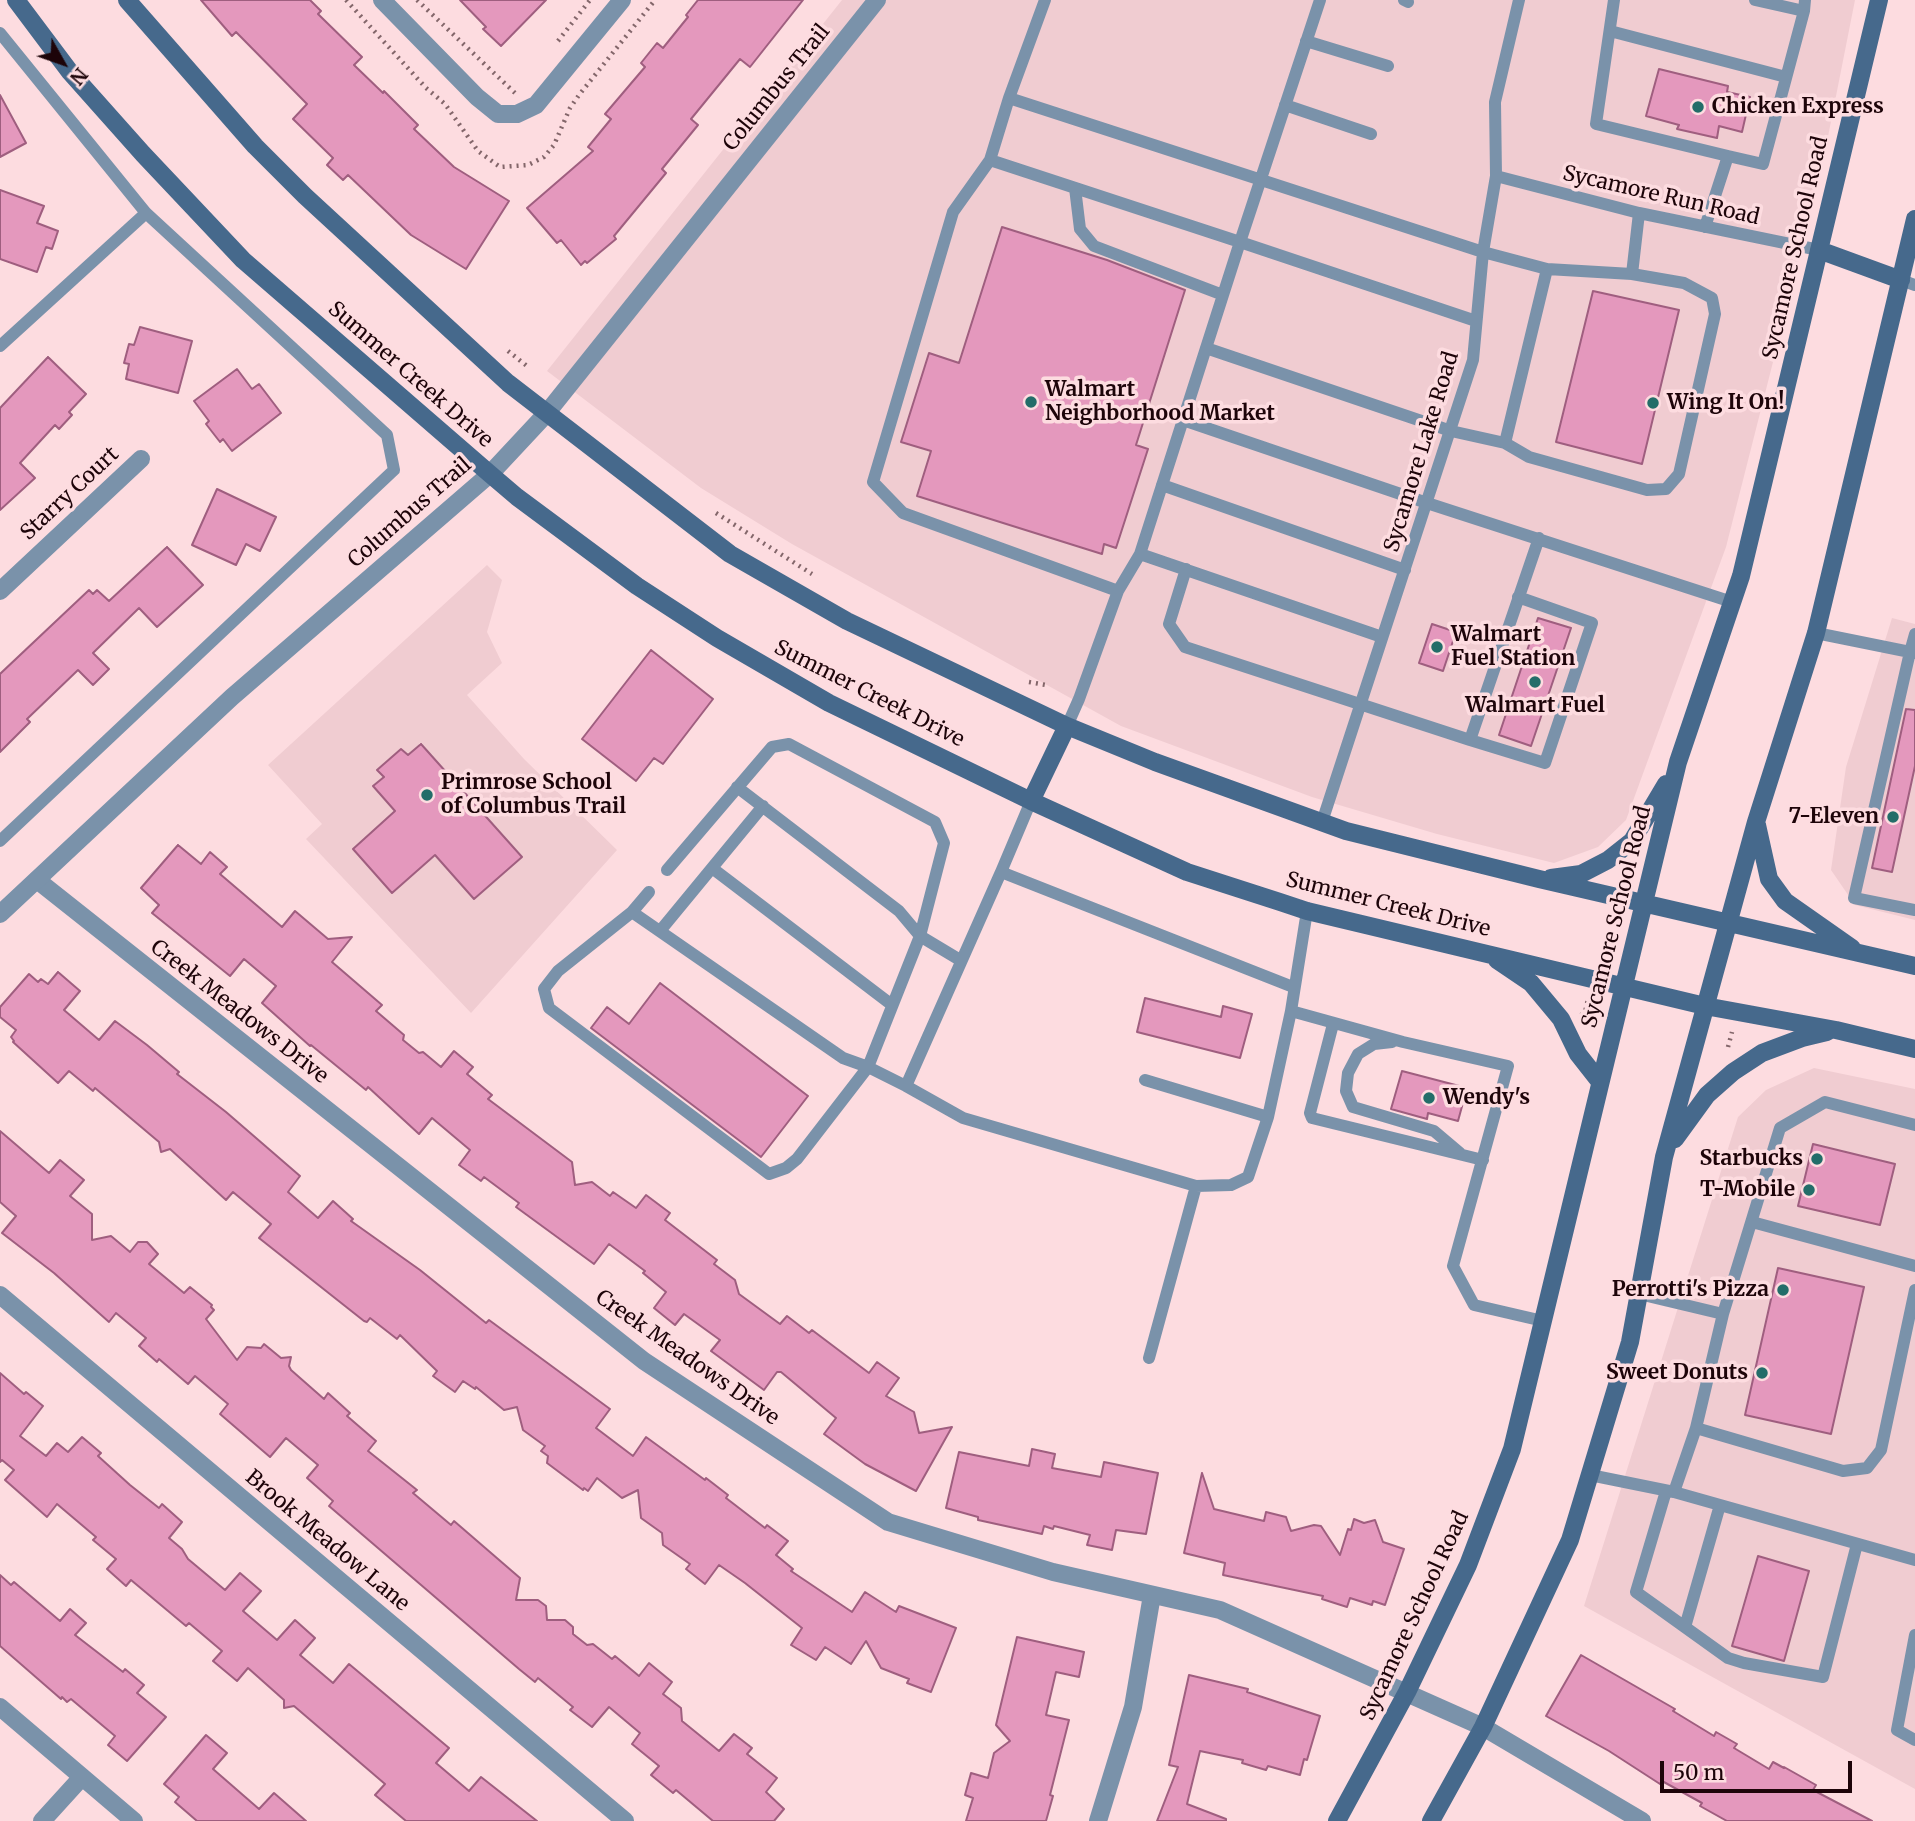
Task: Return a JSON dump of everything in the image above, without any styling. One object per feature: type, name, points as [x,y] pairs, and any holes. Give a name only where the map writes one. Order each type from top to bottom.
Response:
[{"type":"main road","name":"Summer Creek Drive","points":[[16,0],[70,72],[243,260],[490,474],[637,586],[717,638],[829,703],[1031,801],[1187,872],[1307,911],[1705,1006],[1836,1030],[1915,1049]]},
{"type":"main road","points":[[127,0],[255,146],[305,196],[498,374],[546,414],[730,554],[847,621],[1067,726],[1155,762],[1346,831],[1539,879],[1915,966]]},
{"type":"main road","name":"Sycamore School Road","points":[[1337,1821],[1407,1692],[1468,1565],[1512,1449],[1678,762],[1741,576],[1879,0]]},
{"type":"main road","points":[[1432,1821],[1483,1727],[1570,1540],[1590,1475],[1630,1342],[1664,1157],[1756,822],[1816,633],[1908,283],[1915,219]]},
{"type":"main road","points":[[1819,250],[1908,283]]},
{"type":"main road","points":[[1031,801],[1067,726]]},
{"type":"main road","points":[[1539,879],[1581,874],[1608,860],[1632,841],[1678,762]]},
{"type":"main road","points":[[1756,822],[1769,878],[1785,901],[1858,953]]},
{"type":"main road","points":[[1488,954],[1531,983],[1562,1019],[1578,1054],[1600,1082]]},
{"type":"main road","points":[[1664,1157],[1683,1125],[1707,1096],[1733,1072],[1762,1053],[1802,1038],[1836,1030]]},
{"type":"street","points":[[382,0],[477,97],[498,114],[517,114],[536,105],[622,0]]},
{"type":"street","name":"Columbus Trail","points":[[0,914],[232,697],[490,474],[546,414],[877,0]]},
{"type":"street","name":"Starry Court","points":[[0,591],[141,459]]},
{"type":"street","name":"Creek Meadows Drive","points":[[37,880],[644,1361],[888,1522],[1053,1572],[1220,1610],[1483,1727],[1642,1821]]},
{"type":"street","name":"Brook Meadow Lane","points":[[0,1295],[625,1821]]},
{"type":"street","points":[[1098,1821],[1133,1707],[1152,1595]]},
{"type":"street","points":[[0,1707],[134,1821]]},
{"type":"street","points":[[42,1821],[82,1777]]},
{"type":"lane","points":[[1045,0],[1009,98],[990,160],[953,212],[873,482],[903,513],[1118,592]]},
{"type":"lane","points":[[1067,726],[1118,592],[1140,554],[1320,0]]},
{"type":"lane","name":"Sycamore Lake Road","points":[[1322,822],[1473,360],[1483,252],[1496,176],[1495,103],[1519,0]]},
{"type":"lane","points":[[1614,0],[1596,124],[1763,163],[1804,5],[1755,0]]},
{"type":"lane","points":[[1610,31],[1786,77]]},
{"type":"lane","points":[[0,33],[146,213],[387,435],[394,470],[0,841]]},
{"type":"lane","points":[[1306,41],[1388,66]]},
{"type":"lane","points":[[1009,98],[1483,252],[1547,270],[1632,274],[1684,283],[1712,298],[1715,314],[1679,474],[1667,489],[1647,490],[1529,457],[1505,443],[1451,431],[1206,348]]},
{"type":"lane","points":[[1285,105],[1371,134]]},
{"type":"lane","points":[[1705,227],[1728,156]]},
{"type":"lane","points":[[990,160],[1476,321]]},
{"type":"lane","name":"Sycamore Run Road","points":[[1496,176],[1639,213],[1819,250]]},
{"type":"lane","points":[[1074,188],[1080,229],[1094,246],[1223,295]]},
{"type":"lane","points":[[0,346],[146,213]]},
{"type":"lane","points":[[1632,274],[1639,213]]},
{"type":"lane","points":[[1505,443],[1547,270]]},
{"type":"lane","points":[[1183,420],[1732,602]]},
{"type":"lane","points":[[1162,485],[1405,569]]},
{"type":"lane","points":[[1470,740],[1539,538]]},
{"type":"lane","points":[[1140,554],[1382,637]]},
{"type":"lane","points":[[1186,569],[1169,624],[1185,647],[1545,764],[1591,623],[1518,597]]},
{"type":"lane","points":[[1816,633],[1912,652]]},
{"type":"lane","points":[[1915,634],[1854,898],[1915,910]]},
{"type":"lane","points":[[649,891],[632,912],[558,971],[544,989],[549,1008],[769,1174],[786,1168],[797,1159],[868,1067],[920,936],[944,843],[935,822],[789,744],[772,747],[667,870]]},
{"type":"lane","points":[[737,787],[899,911],[920,936],[960,960]]},
{"type":"lane","points":[[906,1086],[1031,801]]},
{"type":"lane","points":[[660,931],[763,807]]},
{"type":"lane","points":[[712,868],[892,1005]]},
{"type":"lane","points":[[1001,872],[1293,987]]},
{"type":"lane","points":[[632,912],[843,1058],[906,1086],[963,1118],[1196,1186],[1231,1185],[1248,1177],[1268,1117],[1291,1011],[1307,911]]},
{"type":"lane","points":[[1291,1011],[1403,1042],[1508,1066],[1453,1266],[1474,1305],[1542,1321]]},
{"type":"lane","points":[[1333,1024],[1310,1113],[1312,1118],[1483,1160]]},
{"type":"lane","points":[[1403,1042],[1374,1044],[1358,1054],[1349,1073],[1346,1091],[1353,1107],[1434,1131],[1463,1155]]},
{"type":"lane","points":[[1145,1080],[1268,1117]]},
{"type":"lane","points":[[1857,1544],[1823,1677],[1728,1658],[1636,1592],[1670,1492],[1696,1428],[1723,1314],[1780,1128],[1825,1102],[1915,1125]]},
{"type":"lane","points":[[1149,1358],[1196,1186]]},
{"type":"lane","points":[[1752,1222],[1915,1266]]},
{"type":"lane","points":[[1696,1428],[1843,1471],[1867,1468],[1881,1450],[1915,1290]]},
{"type":"lane","points":[[1639,1294],[1723,1314]]},
{"type":"lane","points":[[1590,1475],[1720,1505],[1915,1560]]},
{"type":"lane","points":[[1685,1627],[1720,1505]]},
{"type":"lane","points":[[1915,1634],[1896,1730],[1915,1740]]},
{"type":"path","points":[[417,0],[516,94],[524,83]]},
{"type":"path","points":[[557,42],[590,0]]},
{"type":"path","points":[[706,507],[817,576]]},
{"type":"path","points":[[1020,680],[1046,685]]},
{"type":"path","points":[[1588,999],[1585,1012],[1598,1015]]},
{"type":"path","points":[[1717,1045],[1728,1047],[1732,1031]]},
{"type":"shaded area","points":[[842,0],[1855,0],[1820,177],[1726,547],[1626,820],[1598,847],[1554,863],[1437,834],[1312,797],[1121,726],[792,544],[701,488],[547,371]]},
{"type":"shaded area","name":"Primrose School of Columbus Trail","points":[[487,565],[502,580],[487,632],[502,663],[467,695],[524,759],[617,850],[471,1013],[306,839],[322,824],[268,765]]},
{"type":"shaded area","points":[[1892,618],[1915,624],[1915,920],[1855,905],[1831,870],[1846,767]]},
{"type":"shaded area","points":[[1814,1068],[1915,1089],[1915,1789],[1584,1606],[1738,1117],[1766,1090]]},
{"type":"building","points":[[201,0],[310,0],[321,11],[318,14],[362,57],[354,65],[418,125],[414,129],[454,167],[509,201],[466,269],[411,235],[348,175],[343,180],[327,165],[333,158],[293,119],[307,104],[236,32],[232,36]]},
{"type":"building","points":[[460,0],[546,0],[501,46],[483,29],[486,27]]},
{"type":"building","points":[[698,0],[803,0],[750,67],[740,59],[691,119],[698,125],[662,169],[666,173],[614,236],[616,239],[581,265],[561,240],[557,243],[527,208],[593,151],[588,147],[611,119],[605,114],[645,67],[641,63],[657,43],[663,48]]},
{"type":"building","name":"Chicken Express","points":[[1659,69],[1728,86],[1727,92],[1750,97],[1742,132],[1719,126],[1717,138],[1677,129],[1679,125],[1646,116]]},
{"type":"building","points":[[0,95],[26,143],[0,157]]},
{"type":"building","points":[[0,190],[44,206],[37,223],[58,231],[52,249],[46,247],[37,272],[0,259]]},
{"type":"building","name":"Walmart Neighborhood Market","points":[[1002,227],[1107,260],[1185,290],[1136,445],[1148,449],[1116,548],[1104,544],[1102,554],[917,496],[931,451],[901,442],[929,353],[959,363]]},
{"type":"building","points":[[1593,291],[1679,310],[1642,464],[1556,442]]},
{"type":"building","points":[[140,327],[192,341],[178,393],[126,379],[129,364],[124,363],[129,344],[134,345]]},
{"type":"building","points":[[48,357],[86,394],[69,412],[72,415],[59,429],[55,425],[20,463],[35,478],[0,510],[0,408]]},
{"type":"building","points":[[237,369],[252,389],[259,384],[281,413],[232,451],[223,439],[220,442],[206,424],[209,421],[194,401]]},
{"type":"building","points":[[217,489],[276,517],[260,551],[246,544],[236,565],[192,545]]},
{"type":"building","points":[[167,547],[203,585],[157,627],[139,608],[93,653],[109,669],[93,685],[78,670],[27,719],[30,722],[0,752],[0,674],[89,590],[93,594],[97,590],[109,601]]},
{"type":"building","name":"Walmart Fuel","points":[[1538,618],[1571,628],[1531,746],[1499,735]]},
{"type":"building","name":"Walmart Fuel Station","points":[[1432,624],[1456,632],[1443,671],[1419,663]]},
{"type":"building","points":[[651,650],[713,699],[663,764],[654,758],[636,781],[582,739]]},
{"type":"building","name":"7-Eleven","points":[[1906,709],[1915,710],[1915,766],[1892,872],[1872,868]]},
{"type":"building","name":"Primrose School of Columbus Trail","points":[[421,744],[522,857],[474,899],[435,855],[392,893],[353,849],[395,811],[373,786],[384,777],[377,770],[401,749],[408,755]]},
{"type":"building","points":[[178,845],[201,864],[210,852],[227,867],[220,874],[282,927],[295,911],[328,939],[352,937],[332,962],[382,1005],[376,1011],[404,1035],[403,1040],[441,1067],[454,1051],[473,1067],[467,1074],[492,1095],[488,1099],[572,1162],[575,1185],[592,1182],[610,1196],[613,1192],[636,1208],[646,1195],[670,1213],[665,1220],[717,1260],[714,1264],[735,1280],[739,1294],[780,1324],[787,1316],[809,1333],[812,1330],[869,1373],[877,1362],[899,1378],[886,1396],[914,1412],[919,1433],[952,1427],[916,1491],[865,1464],[824,1434],[836,1418],[781,1372],[777,1372],[764,1390],[711,1351],[720,1340],[684,1314],[675,1325],[654,1308],[666,1292],[643,1273],[645,1271],[609,1244],[594,1264],[516,1207],[519,1203],[484,1177],[481,1181],[459,1165],[470,1150],[432,1118],[419,1134],[368,1087],[366,1090],[310,1046],[262,1003],[276,986],[244,959],[230,976],[152,913],[159,905],[141,888]]},
{"type":"building","points":[[58,972],[80,991],[64,1010],[99,1040],[115,1021],[147,1045],[179,1072],[177,1074],[300,1176],[288,1192],[318,1218],[333,1201],[353,1219],[351,1221],[420,1270],[486,1323],[489,1320],[610,1409],[596,1428],[633,1456],[646,1437],[705,1480],[706,1478],[728,1495],[726,1498],[765,1528],[767,1525],[788,1541],[776,1555],[793,1569],[791,1571],[852,1612],[865,1592],[896,1612],[899,1606],[956,1628],[931,1692],[907,1683],[909,1679],[881,1668],[866,1641],[851,1664],[825,1647],[816,1660],[791,1645],[802,1628],[745,1583],[719,1565],[705,1584],[686,1569],[690,1564],[663,1545],[662,1533],[641,1518],[638,1490],[622,1498],[597,1478],[588,1491],[584,1488],[583,1490],[547,1463],[548,1456],[541,1451],[545,1446],[523,1430],[517,1407],[504,1410],[476,1387],[475,1389],[463,1381],[455,1392],[433,1376],[437,1371],[400,1335],[397,1339],[370,1318],[367,1322],[364,1321],[259,1238],[271,1224],[233,1192],[226,1200],[170,1149],[161,1152],[159,1142],[95,1088],[93,1091],[69,1071],[58,1083],[13,1042],[11,1037],[16,1030],[0,1017],[0,1007],[29,974],[38,982],[41,979],[48,984]]},
{"type":"building","points":[[660,983],[808,1096],[761,1157],[591,1028],[607,1007],[629,1024]]},
{"type":"building","points":[[1145,998],[1221,1017],[1223,1006],[1252,1014],[1240,1058],[1137,1032]]},
{"type":"building","name":"Wendy's","points":[[1402,1071],[1467,1088],[1458,1121],[1428,1113],[1427,1119],[1391,1109]]},
{"type":"building","points":[[0,1131],[49,1173],[60,1160],[84,1180],[70,1196],[92,1214],[92,1240],[111,1236],[130,1252],[138,1242],[147,1242],[158,1254],[149,1264],[184,1293],[190,1287],[212,1305],[214,1310],[206,1319],[237,1360],[247,1347],[261,1348],[264,1344],[281,1358],[291,1357],[291,1370],[324,1399],[328,1393],[350,1413],[347,1416],[376,1441],[368,1451],[417,1490],[413,1493],[451,1525],[454,1521],[520,1578],[516,1600],[538,1600],[546,1606],[547,1620],[565,1620],[573,1627],[573,1634],[587,1645],[593,1644],[612,1659],[615,1656],[639,1676],[649,1663],[672,1682],[663,1694],[681,1708],[682,1721],[719,1751],[734,1734],[752,1748],[747,1754],[777,1778],[766,1792],[784,1809],[774,1821],[713,1821],[676,1790],[673,1793],[651,1775],[659,1766],[632,1744],[640,1733],[609,1707],[592,1727],[570,1710],[573,1707],[538,1678],[535,1682],[519,1669],[329,1506],[333,1501],[307,1478],[318,1465],[286,1438],[270,1457],[220,1414],[228,1404],[195,1376],[188,1384],[159,1359],[157,1362],[139,1346],[146,1338],[116,1313],[109,1322],[54,1273],[2,1233],[16,1216],[0,1202]]},
{"type":"building","points":[[1813,1144],[1895,1164],[1880,1225],[1798,1206]]},
{"type":"building","points":[[1778,1268],[1864,1287],[1831,1434],[1745,1415]]},
{"type":"building","points":[[0,1373],[43,1406],[20,1436],[46,1456],[57,1443],[68,1452],[82,1437],[101,1453],[98,1456],[130,1485],[159,1508],[162,1504],[182,1522],[169,1538],[182,1549],[188,1559],[225,1590],[240,1573],[261,1591],[243,1611],[277,1640],[295,1620],[315,1638],[300,1655],[333,1683],[349,1664],[449,1748],[436,1763],[469,1791],[481,1777],[537,1821],[406,1821],[375,1795],[385,1784],[294,1706],[284,1708],[284,1700],[248,1668],[237,1681],[213,1661],[222,1651],[189,1623],[186,1626],[131,1580],[126,1586],[107,1569],[116,1559],[93,1540],[96,1537],[57,1504],[47,1517],[5,1480],[14,1470],[2,1460],[0,1462]]},
{"type":"building","points":[[1032,1449],[1055,1454],[1052,1468],[1101,1477],[1104,1462],[1158,1473],[1146,1534],[1116,1530],[1112,1550],[1087,1545],[1090,1535],[1054,1526],[1053,1529],[1044,1526],[1042,1534],[978,1520],[978,1517],[946,1508],[959,1452],[1029,1466]]},
{"type":"building","points":[[1202,1473],[1214,1509],[1264,1521],[1266,1512],[1286,1517],[1291,1531],[1314,1525],[1321,1526],[1340,1555],[1354,1519],[1364,1523],[1375,1520],[1383,1542],[1404,1549],[1385,1605],[1373,1601],[1372,1605],[1350,1598],[1347,1607],[1322,1599],[1323,1596],[1223,1575],[1225,1563],[1184,1553]]},
{"type":"building","points":[[1758,1556],[1809,1571],[1784,1661],[1732,1646]]},
{"type":"building","points":[[0,1575],[11,1585],[14,1582],[60,1621],[70,1609],[86,1623],[75,1635],[144,1685],[137,1693],[166,1717],[127,1761],[108,1745],[115,1736],[71,1699],[67,1702],[62,1697],[61,1699],[0,1646]]},
{"type":"building","points":[[1017,1637],[1084,1652],[1079,1677],[1056,1672],[1046,1715],[1069,1720],[1050,1795],[1053,1796],[1046,1821],[966,1821],[973,1798],[965,1795],[971,1773],[988,1778],[994,1753],[1010,1741],[996,1725]]},
{"type":"building","points":[[1581,1655],[1675,1709],[1673,1711],[1714,1736],[1716,1732],[1737,1744],[1734,1748],[1769,1769],[1773,1762],[1784,1767],[1816,1785],[1813,1790],[1872,1821],[1727,1821],[1700,1806],[1702,1803],[1662,1781],[1660,1784],[1609,1751],[1546,1716]]},
{"type":"building","points":[[1189,1675],[1248,1689],[1247,1692],[1320,1716],[1300,1775],[1268,1766],[1266,1770],[1242,1763],[1243,1760],[1200,1751],[1187,1804],[1226,1821],[1157,1821],[1178,1767],[1169,1765]]},
{"type":"building","points":[[206,1735],[227,1753],[213,1769],[259,1809],[274,1793],[306,1821],[197,1821],[175,1802],[179,1797],[164,1784]]},
{"type":"place","name":"Chicken Express","points":[[1698,107]]},
{"type":"place","name":"Walmart Neighborhood Market","points":[[1031,402]]},
{"type":"place","name":"Wing It On!","points":[[1653,403]]},
{"type":"place","name":"Walmart Fuel Station","points":[[1437,647]]},
{"type":"place","name":"Walmart Fuel","points":[[1535,682]]},
{"type":"place","name":"Primrose School of Columbus Trail","points":[[427,795]]},
{"type":"place","name":"7-Eleven","points":[[1893,817]]},
{"type":"place","name":"Wendy's","points":[[1429,1098]]},
{"type":"place","name":"Starbucks","points":[[1817,1159]]},
{"type":"place","name":"T-Mobile","points":[[1809,1190]]},
{"type":"place","name":"Perrotti's Pizza","points":[[1783,1290]]},
{"type":"place","name":"Sweet Donuts","points":[[1762,1373]]}]
